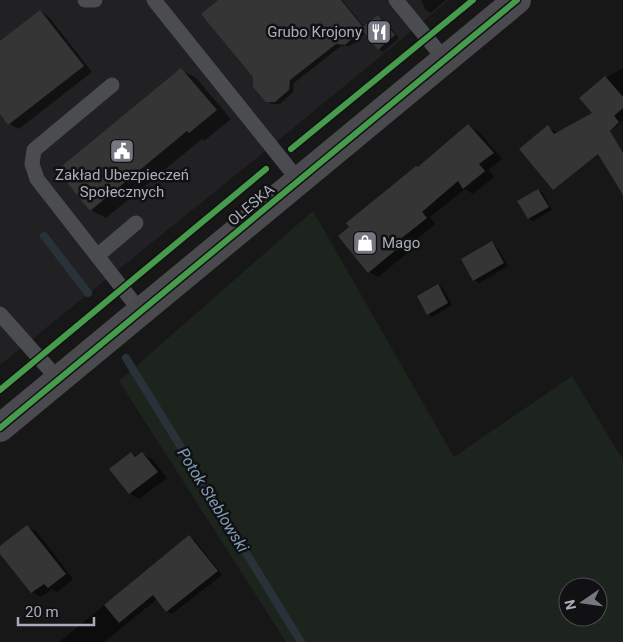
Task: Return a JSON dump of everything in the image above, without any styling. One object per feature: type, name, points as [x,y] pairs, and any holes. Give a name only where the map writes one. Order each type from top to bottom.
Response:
[{"type":"street","name":"OLESKA","points":[[0,428],[517,0]]},
{"type":"lane","points":[[85,0],[95,0]]},
{"type":"lane","points":[[154,0],[299,181]]},
{"type":"lane","points":[[396,0],[445,60]]},
{"type":"lane","points":[[112,85],[34,150],[32,164],[37,179],[141,312]]},
{"type":"lane","points":[[97,256],[136,223]]},
{"type":"lane","points":[[0,314],[58,379]]},
{"type":"shaded area","points":[[0,0],[449,0],[0,365]]},
{"type":"shaded area","points":[[313,211],[454,457],[572,376],[623,460],[623,642],[286,642],[119,381]]},
{"type":"building","points":[[218,0],[341,0],[363,27],[378,15],[395,35],[378,50],[362,30],[345,45],[336,44],[290,80],[289,90],[275,102],[266,102],[253,87],[253,77],[201,14]]},
{"type":"building","points":[[40,10],[84,66],[8,125],[0,114],[0,41]]},
{"type":"building","name":"Zakład Ubezpieczeń Społecznych","points":[[181,68],[217,110],[189,133],[187,131],[90,211],[57,170]]},
{"type":"building","points":[[605,76],[623,97],[623,108],[614,116],[619,122],[610,131],[623,153],[623,195],[598,154],[553,190],[519,149],[548,125],[554,134],[592,113],[579,98]]},
{"type":"building","points":[[468,124],[494,153],[479,164],[485,171],[463,189],[458,181],[422,212],[427,218],[398,241],[402,245],[368,273],[338,236],[349,227],[346,223],[416,166],[418,167]]},
{"type":"building","points":[[538,189],[549,207],[528,219],[517,201]]},
{"type":"building","points":[[492,241],[504,263],[473,281],[461,259]]},
{"type":"building","points":[[438,284],[448,303],[427,315],[417,296]]},
{"type":"building","points":[[131,452],[135,457],[142,452],[158,472],[129,494],[109,469]]},
{"type":"building","points":[[27,525],[66,574],[48,588],[44,584],[31,593],[0,554],[0,546]]},
{"type":"building","points":[[189,535],[218,571],[166,612],[153,595],[119,623],[104,605]]},
{"type":"waterway","name":"Potok Steblowski","points":[[44,236],[88,293]]},
{"type":"waterway","name":"Potok Steblowski","points":[[126,358],[301,642]]},
{"type":"cycle path","points":[[291,149],[473,0]]},
{"type":"cycle path","points":[[0,428],[517,0]]},
{"type":"cycle path","points":[[0,390],[266,169]]},
{"type":"place","name":"Grubo Krojony","points":[[379,32]]},
{"type":"place","name":"Zakład Ubezpieczeń Społecznych","points":[[122,151]]},
{"type":"place","name":"Mago","points":[[365,243]]}]
